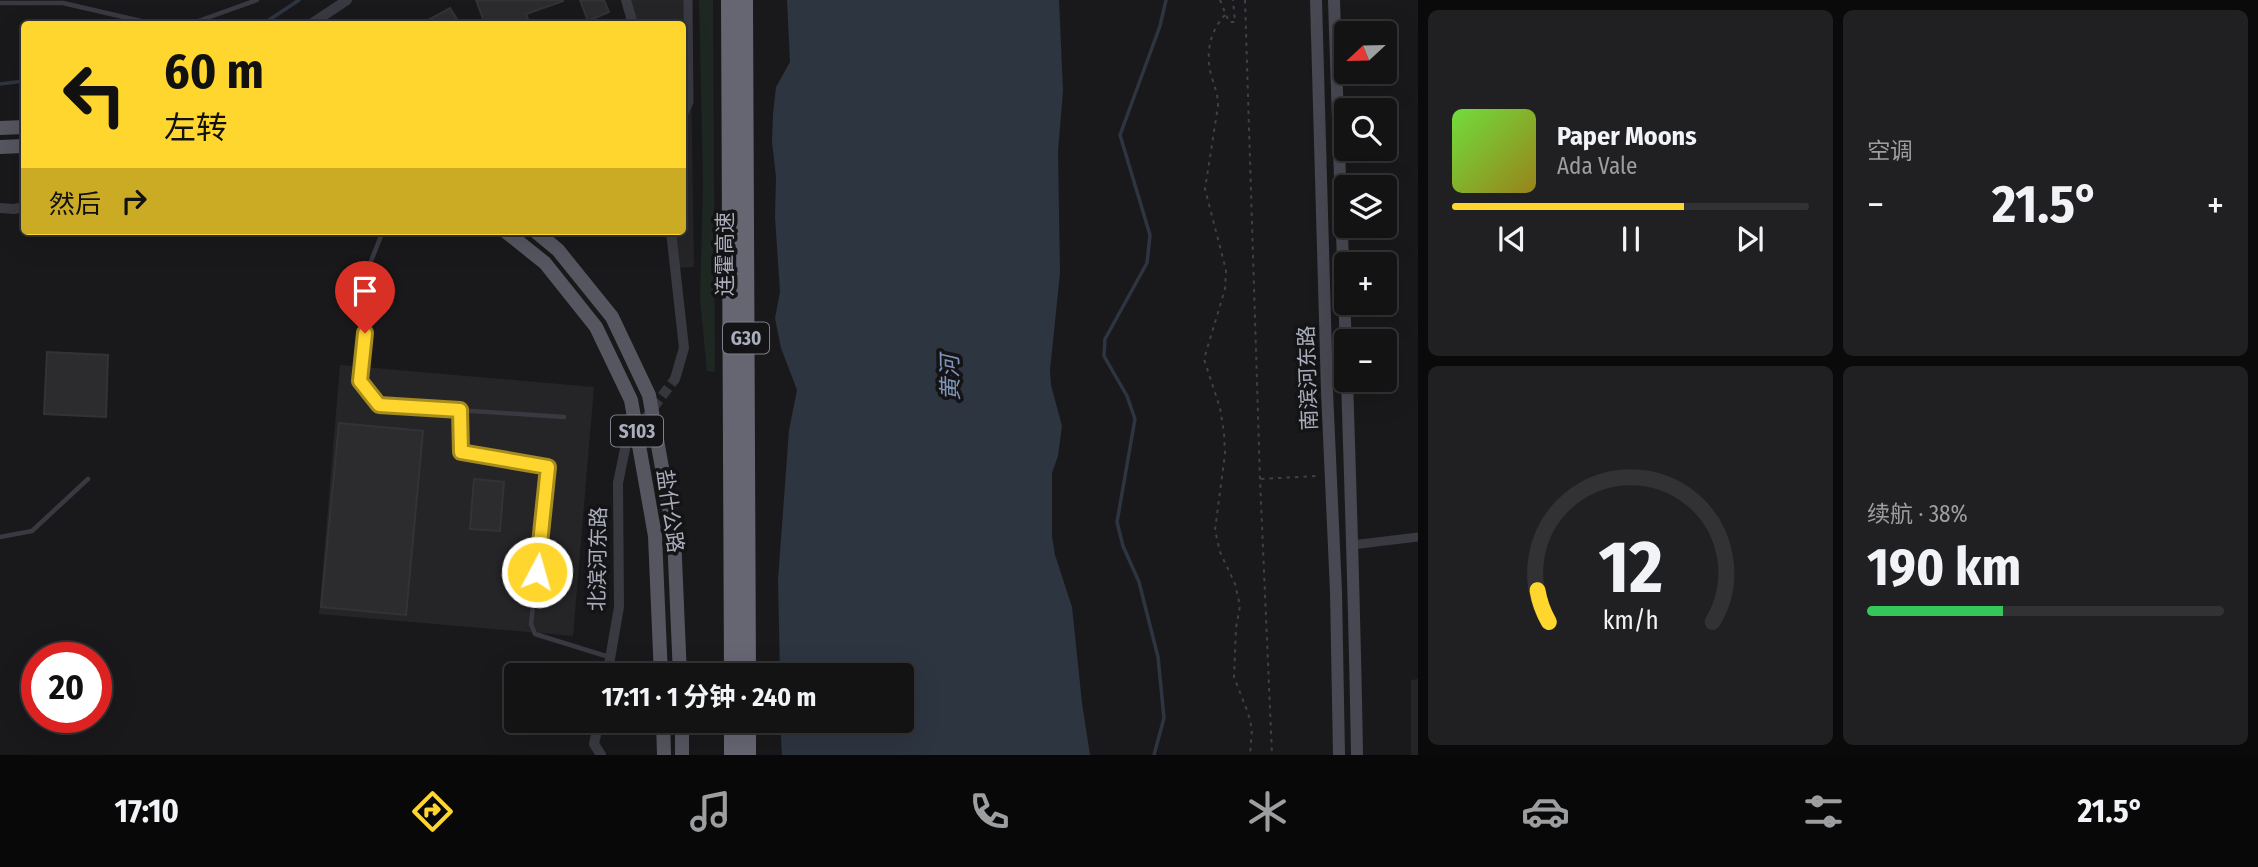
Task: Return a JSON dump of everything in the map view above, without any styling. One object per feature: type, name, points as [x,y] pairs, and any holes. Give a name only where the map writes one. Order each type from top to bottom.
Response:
[{"type":"highway","name":"连霍高速","points":[[729,0],[732,663]]},
{"type":"highway","name":"连霍高速","points":[[745,0],[748,663]]},
{"type":"highway","points":[[732,733],[732,755]]},
{"type":"highway","points":[[748,733],[748,755]]},
{"type":"main road","name":"南滨河东路","points":[[1317,0],[1339,755]]},
{"type":"main road","name":"南滨河东路","points":[[1334,0],[1357,755]]},
{"type":"main road","points":[[0,126],[21,127]]},
{"type":"main road","points":[[0,147],[21,146]]},
{"type":"main road","name":"盐什公路","points":[[510,235],[545,263],[596,327],[631,400],[655,536],[660,663]]},
{"type":"main road","name":"盐什公路","points":[[539,235],[558,250],[612,317],[649,395],[674,535],[679,663]]},
{"type":"main road","points":[[1336,592],[1354,591]]},
{"type":"main road","points":[[663,733],[664,755]]},
{"type":"main road","points":[[682,733],[682,755]]},
{"type":"street","points":[[316,21],[347,0]]},
{"type":"street","points":[[626,0],[632,21]]},
{"type":"street","points":[[686,108],[689,102],[688,0]]},
{"type":"street","points":[[0,126],[21,121]]},
{"type":"street","points":[[0,208],[21,208]]},
{"type":"street","points":[[670,235],[684,348],[675,379]]},
{"type":"street","name":"北滨河东路","points":[[609,663],[619,607],[618,482],[626,444]]},
{"type":"street","points":[[1352,545],[1418,537]]},
{"type":"street","points":[[596,733],[594,744],[601,755]]},
{"type":"lane","points":[[198,21],[257,0]]},
{"type":"lane","points":[[0,3],[63,3],[140,21]]},
{"type":"lane","points":[[381,235],[371,261],[360,381],[379,405],[564,417]]},
{"type":"lane","points":[[460,410],[461,452],[548,467],[531,624],[535,634],[610,657]]},
{"type":"lane","points":[[2,537],[32,531],[88,479]]},
{"type":"path","points":[[1220,0],[1229,22],[1235,22],[1233,0]]},
{"type":"path","points":[[1245,0],[1260,479],[1272,755]]},
{"type":"path","points":[[1225,15],[1216,24],[1208,48],[1218,106],[1205,189],[1226,270],[1225,289],[1204,359],[1220,408],[1224,433],[1225,454],[1215,530],[1220,552],[1235,583],[1240,606],[1236,628],[1234,677],[1252,729],[1250,755]]},
{"type":"path","points":[[1260,479],[1316,476]]},
{"type":"shaded area","points":[[627,0],[690,0],[694,267],[670,268],[666,235],[686,235],[686,21],[633,21]]},
{"type":"shaded area","points":[[699,0],[713,0],[715,372],[707,371],[700,300],[703,184]]},
{"type":"shaded area","points":[[340,365],[594,387],[573,636],[319,614]]},
{"type":"shaded area","points":[[1418,679],[1418,755],[1411,755],[1411,680]]},
{"type":"water","name":"黄河","points":[[787,0],[1059,0],[1063,91],[1058,151],[1060,273],[1050,370],[1051,385],[1062,426],[1058,456],[1052,473],[1052,536],[1055,555],[1072,607],[1090,755],[782,755],[781,733],[914,733],[914,663],[780,663],[778,580],[789,430],[797,390],[781,348],[775,318],[780,292],[775,217],[776,177],[772,142],[776,87],[790,62]]},
{"type":"building","points":[[476,0],[563,0],[526,14],[529,21],[484,21]]},
{"type":"building","points":[[580,0],[604,0],[609,12],[588,21]]},
{"type":"building","points":[[450,8],[458,21],[426,21]]},
{"type":"building","points":[[47,352],[108,355],[106,417],[44,414]]},
{"type":"building","points":[[339,423],[423,431],[406,615],[321,607]]},
{"type":"building","points":[[474,479],[504,482],[500,531],[470,529]]},
{"type":"waterway","points":[[268,21],[299,0]]},
{"type":"waterway","points":[[1154,755],[1164,718],[1158,657],[1139,582],[1123,546],[1117,522],[1135,419],[1127,396],[1104,356],[1105,339],[1147,263],[1150,235],[1120,135],[1160,26],[1166,0]]},
{"type":"waterway","points":[[0,84],[21,81]]},
{"type":"tunnel","points":[[626,444],[675,379]]},
{"type":"route","points":[[365,333],[360,381],[379,405],[460,410],[461,452],[548,467],[537,572]]}]
